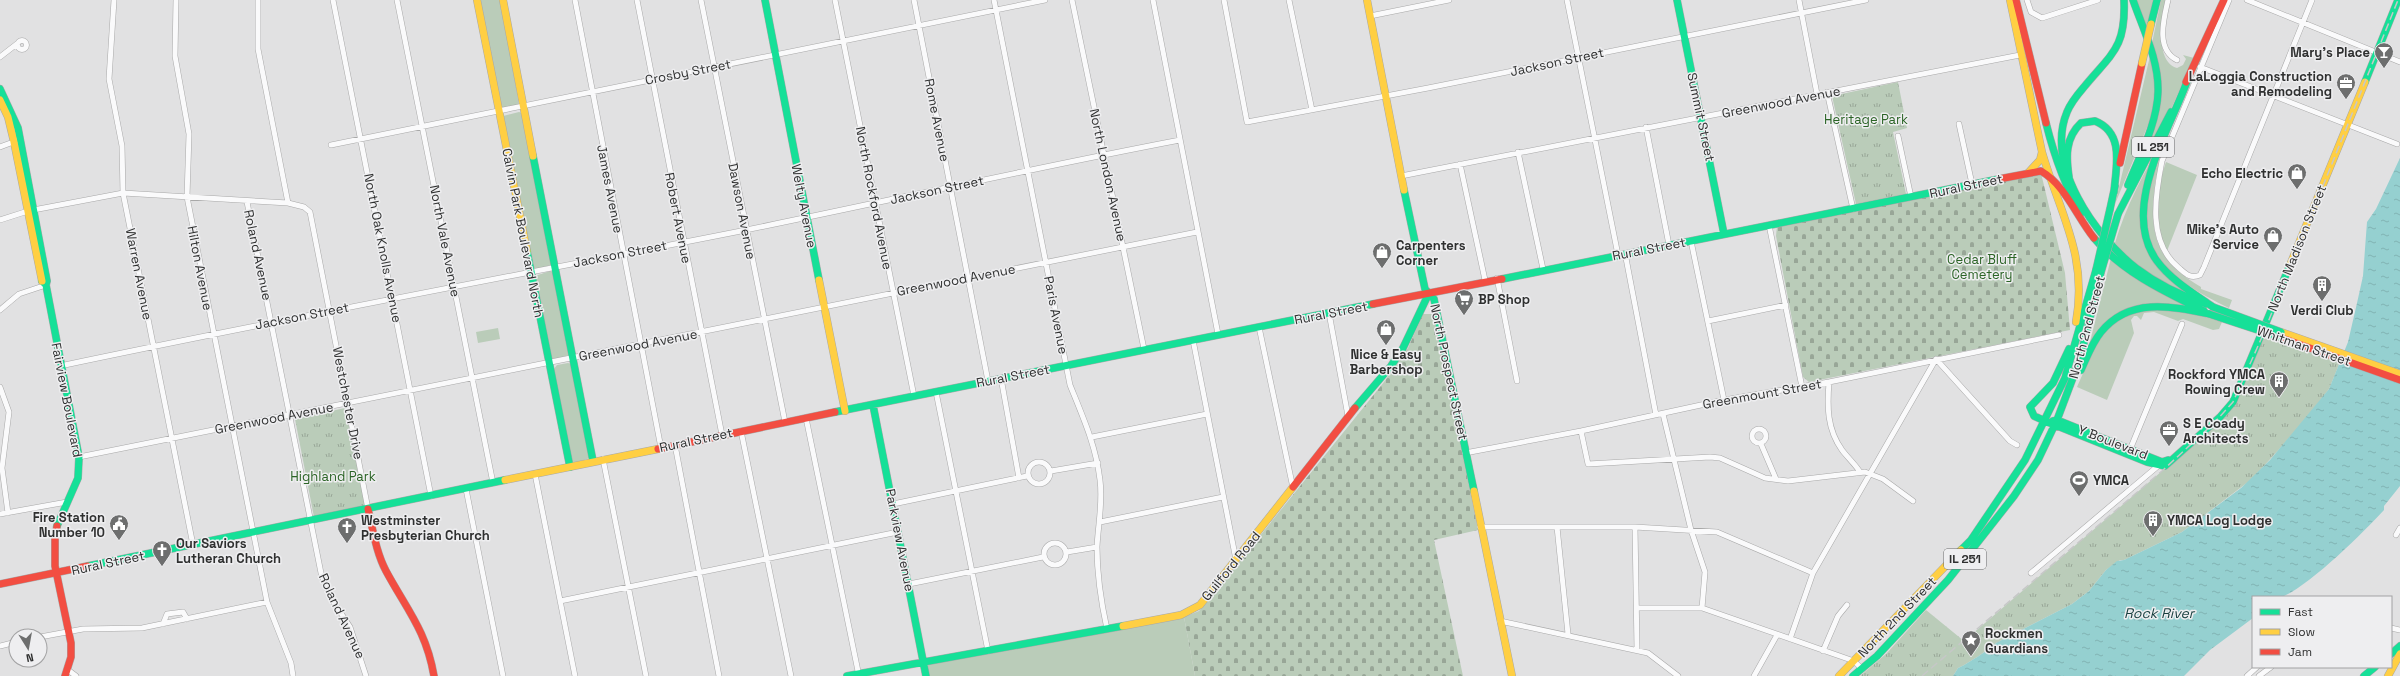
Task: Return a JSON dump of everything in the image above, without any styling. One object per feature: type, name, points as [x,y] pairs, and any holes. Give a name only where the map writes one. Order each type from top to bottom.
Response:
[{"type":"street","name":"Warren Avenue","points":[[114,0],[109,79],[122,146],[123,193],[193,545]]},
{"type":"street","name":"Hilton Avenue","points":[[176,0],[175,56],[189,134],[187,197],[230,426],[267,602],[291,663],[294,676]]},
{"type":"street","points":[[0,220],[31,210],[123,193],[247,202],[288,203],[258,49],[258,0]]},
{"type":"street","name":"North Oak Knolls Avenue","points":[[333,0],[431,496]]},
{"type":"street","name":"North Vale Avenue","points":[[397,0],[492,483]]},
{"type":"street","name":"Calvin Park Boulevard North","points":[[477,0],[570,466]]},
{"type":"street","name":"Calvin Park Boulevard North","points":[[503,0],[593,461]]},
{"type":"street","name":"James Avenue","points":[[575,0],[661,448]]},
{"type":"street","name":"Robert Avenue","points":[[637,0],[683,242],[722,435]]},
{"type":"street","name":"Dawson Avenue","points":[[701,0],[785,422]]},
{"type":"street","name":"Welty Avenue","points":[[765,0],[806,217],[845,411]]},
{"type":"street","name":"North Rockford Avenue","points":[[835,0],[914,396]]},
{"type":"street","name":"Rome Avenue","points":[[914,0],[988,381]]},
{"type":"street","name":"Paris Avenue","points":[[994,0],[1026,170],[1070,385],[1092,437],[1098,463],[1102,495],[1098,547],[1098,577],[1107,629]]},
{"type":"street","name":"Crosby Street","points":[[331,145],[423,128],[1045,0]]},
{"type":"street","name":"North London Avenue","points":[[1072,0],[1144,349]]},
{"type":"street","points":[[1152,0],[1218,334]]},
{"type":"street","name":"Jackson Street","points":[[1224,0],[1247,122],[1579,58],[1866,0]]},
{"type":"street","points":[[1289,0],[1312,110]]},
{"type":"street","name":"North Prospect Street","points":[[1367,0],[1401,176],[1425,289],[1434,299],[1512,676]]},
{"type":"street","points":[[1370,16],[1450,0]]},
{"type":"street","points":[[1566,0],[1594,137],[1622,254],[1656,415]]},
{"type":"street","name":"Summit Street","points":[[1677,0],[1724,234]]},
{"type":"street","points":[[1799,0],[1817,94]]},
{"type":"street","points":[[2010,0],[2020,55],[2042,152],[2048,174],[2077,253],[2081,276],[2081,303],[2069,349],[2046,411],[2052,422]]},
{"type":"street","points":[[2016,0],[2060,169],[2070,195],[2081,215],[2117,259]]},
{"type":"street","points":[[2027,0],[2031,12],[2042,18],[2098,0]]},
{"type":"street","points":[[2124,0],[2125,30],[2120,45],[2076,98],[2067,112],[2061,146],[2069,177],[2081,205],[2097,228],[2119,252],[2137,268],[2181,293],[2213,306]]},
{"type":"street","points":[[2118,214],[2148,132],[2158,93],[2156,69],[2133,0]]},
{"type":"street","name":"North 2nd Street","points":[[1839,676],[1971,540],[2026,460],[2041,431],[2052,422],[2061,410],[2080,360],[2099,271],[2110,209],[2157,0]]},
{"type":"street","points":[[2168,0],[2162,30],[2170,54],[2177,60]]},
{"type":"street","name":"North 2nd Street","points":[[1853,676],[1928,602],[1987,531],[2014,496],[2038,460],[2052,422],[2118,214],[2188,79],[2224,0]]},
{"type":"street","points":[[2229,0],[2162,161],[2155,207],[2161,244],[2172,263],[2188,276],[2194,277],[2200,275],[2204,267],[2312,0]]},
{"type":"street","points":[[2247,0],[2400,62]]},
{"type":"street","name":"North Madison Street","points":[[2158,466],[2165,466],[2176,458],[2220,417],[2238,393],[2398,0]]},
{"type":"street","points":[[0,57],[18,42]]},
{"type":"street","name":"Greenwood Avenue","points":[[1401,176],[1594,137],[1701,118],[2020,55]]},
{"type":"street","points":[[2200,67],[2397,144]]},
{"type":"street","points":[[2188,79],[2149,181],[2144,204],[2143,225],[2152,253],[2163,267],[2175,279],[2213,306]]},
{"type":"street","name":"Fairview Boulevard","points":[[0,89],[12,111],[31,210],[42,282],[46,285],[60,366],[79,457],[78,478],[67,502],[55,538],[57,573],[69,631],[71,657],[66,673]]},
{"type":"street","points":[[1827,92],[1853,209]]},
{"type":"street","name":"Fairview Boulevard","points":[[0,100],[17,141]]},
{"type":"street","points":[[2069,177],[2067,163],[2070,137],[2074,130],[2084,122],[2096,121],[2106,125],[2112,132],[2117,147],[2114,192]]},
{"type":"street","points":[[1959,124],[1972,184]]},
{"type":"street","points":[[1646,127],[1669,245]]},
{"type":"street","points":[[1898,136],[1911,197]]},
{"type":"street","name":"Jackson Street","points":[[60,366],[272,321],[393,300],[746,230],[1026,170],[1180,140]]},
{"type":"street","points":[[0,147],[17,141]]},
{"type":"street","points":[[1518,152],[1543,269]]},
{"type":"street","points":[[2027,173],[2040,160],[2042,152]]},
{"type":"street","points":[[1460,164],[1485,280]]},
{"type":"street","name":"Rural Street","points":[[0,584],[466,489],[593,461],[1218,334],[1429,293],[1485,280],[1691,241],[2027,173],[2041,171],[2048,174]]},
{"type":"street","points":[[2048,174],[2094,240],[2142,278],[2209,314]]},
{"type":"street","name":"Roland Avenue","points":[[247,202],[272,321],[289,415],[321,573],[331,598],[350,627],[366,676]]},
{"type":"street","name":"Westchester Drive","points":[[288,203],[304,207],[310,212],[377,550],[385,570],[416,620],[430,654],[434,676]]},
{"type":"street","points":[[1769,225],[1802,387]]},
{"type":"street","name":"Greenwood Avenue","points":[[79,457],[230,426],[349,404],[824,308],[893,292],[1197,232]]},
{"type":"street","points":[[1691,241],[1724,400]]},
{"type":"street","points":[[1497,278],[1517,382]]},
{"type":"street","points":[[0,310],[19,294],[46,285]]},
{"type":"street","name":"Guilford Road","points":[[847,676],[1181,615],[1200,605],[1348,416],[1399,356],[1429,293]]},
{"type":"street","points":[[1708,321],[1786,305]]},
{"type":"street","points":[[2061,410],[2101,332],[2113,319],[2135,307],[2147,305],[2169,305],[2209,314]]},
{"type":"street","name":"Whitman Street","points":[[2213,306],[2280,335]]},
{"type":"street","points":[[1329,313],[1348,416]]},
{"type":"street","name":"Whitman Street","points":[[2209,314],[2280,335],[2400,374]]},
{"type":"street","points":[[2130,452],[2182,324]]},
{"type":"street","points":[[1259,327],[1293,488]]},
{"type":"street","name":"Greenmount Street","points":[[1465,453],[1581,431],[1724,400],[1829,382],[2059,334]]},
{"type":"street","points":[[1193,340],[1206,414],[1236,560]]},
{"type":"street","name":"Whitman Street","points":[[2312,346],[2400,380]]},
{"type":"street","name":"Y Boulevard","points":[[2069,349],[2054,383],[2030,407],[2034,416],[2130,452],[2162,462],[2176,458]]},
{"type":"street","points":[[1790,639],[1813,573],[1936,359],[2010,441],[2017,444]]},
{"type":"street","points":[[1001,378],[1019,478]]},
{"type":"street","points":[[1829,382],[1826,409],[1831,429],[1836,441],[1860,472]]},
{"type":"street","points":[[0,387],[8,412],[2,468],[8,513]]},
{"type":"street","points":[[936,392],[988,651]]},
{"type":"street","name":"Parkview Avenue","points":[[873,405],[926,676]]},
{"type":"street","points":[[1092,437],[1206,414]]},
{"type":"street","points":[[1663,414],[1691,530],[1705,572],[1702,608]]},
{"type":"street","points":[[806,418],[859,675]]},
{"type":"street","points":[[741,431],[791,676]]},
{"type":"street","points":[[1581,431],[1588,464],[1720,458],[1753,474],[1776,479],[1797,480],[1860,472],[1883,479],[1913,500]]},
{"type":"street","points":[[1761,444],[1776,479]]},
{"type":"street","points":[[674,445],[719,676]]},
{"type":"street","name":"Y Boulevard","points":[[2130,452],[2158,466]]},
{"type":"street","points":[[603,459],[646,676]]},
{"type":"street","points":[[1027,476],[1029,467],[1037,462],[1045,464],[1051,471]]},
{"type":"street","points":[[1051,471],[1098,463]]},
{"type":"street","points":[[2031,573],[2158,466]]},
{"type":"street","points":[[1027,476],[1034,483],[1041,484],[1048,480],[1051,471]]},
{"type":"street","points":[[535,474],[575,676]]},
{"type":"street","points":[[893,504],[1027,476]]},
{"type":"street","points":[[466,489],[503,676]]},
{"type":"street","points":[[1100,522],[1223,497]]},
{"type":"street","points":[[0,514],[67,502]]},
{"type":"street","points":[[1480,527],[1635,527],[1717,532],[1813,573]]},
{"type":"street","points":[[1557,527],[1568,634]]},
{"type":"street","points":[[1635,527],[1637,649]]},
{"type":"street","points":[[2396,535],[2400,528]]},
{"type":"street","points":[[560,601],[898,532]]},
{"type":"street","points":[[1043,557],[1045,548],[1052,543],[1060,544],[1067,552]]},
{"type":"street","points":[[1067,552],[1098,547]]},
{"type":"street","points":[[1043,557],[1049,564],[1056,566],[1064,561],[1067,552]]},
{"type":"street","points":[[908,584],[1043,557]]},
{"type":"street","points":[[48,635],[97,628],[142,628],[267,602]]},
{"type":"street","points":[[1823,651],[1838,616],[1847,605]]},
{"type":"street","points":[[1637,608],[1702,608],[1854,662],[1862,668]]},
{"type":"street","points":[[163,624],[166,614],[180,611],[183,612],[186,619]]},
{"type":"street","points":[[1500,621],[1637,649],[1648,653],[1678,676]]},
{"type":"street","points":[[1754,676],[1777,634]]},
{"type":"street","points":[[2392,653],[2400,646]]},
{"type":"street","points":[[2388,676],[2400,654]]},
{"type":"street","points":[[2247,676],[2256,668]]},
{"type":"street","points":[[2259,676],[2270,668]]},
{"type":"street","points":[[66,673],[76,676]]},
{"type":"green space","points":[[479,0],[501,0],[519,105],[501,108]]},
{"type":"green space","points":[[2136,0],[2154,0],[2147,32]]},
{"type":"green space","points":[[2161,0],[2166,0],[2161,37],[2165,57],[2170,64],[2177,68],[2183,65],[2186,59],[2183,55],[2194,58],[2168,116],[2135,171],[2158,111],[2151,48]]},
{"type":"green space","points":[[2150,56],[2155,75],[2153,113],[2115,204]]},
{"type":"green space","name":"Heritage Park","points":[[1898,82],[1907,128],[1893,132],[1906,194],[1856,204],[1832,96]]},
{"type":"green space","points":[[519,112],[522,113],[551,265],[536,269],[534,268],[503,116]]},
{"type":"green space","points":[[2164,138],[2145,189],[2146,245],[2191,295],[2170,286],[2150,274],[2131,260],[2115,243],[2124,216],[2136,189]]},
{"type":"green space","points":[[2160,157],[2153,201],[2153,217],[2158,244],[2174,267],[2201,287],[2201,289],[2232,300],[2229,308],[2211,299],[2179,279],[2167,267],[2157,253],[2150,238],[2146,219],[2147,198]]},
{"type":"green space","points":[[2166,162],[2197,175],[2167,251],[2160,230],[2158,218],[2158,195]]},
{"type":"green space","name":"Cedar Bluff Cemetery","points":[[2041,173],[2065,273],[2070,330],[1809,382],[1803,377],[1776,236],[1777,226]]},
{"type":"green space","points":[[2111,258],[2190,308],[2130,307],[2089,346]]},
{"type":"green space","points":[[550,271],[553,272],[569,355],[553,360],[551,359],[535,276]]},
{"type":"green space","points":[[2143,308],[2189,312],[2222,322],[2219,329],[2213,330],[2183,319],[2178,321],[2154,312],[2144,313],[2141,320],[2137,316],[2134,316],[2131,320],[2134,333],[2107,400],[2077,387],[2100,338],[2106,329],[2122,316]]},
{"type":"green space","points":[[1423,314],[1434,314],[1478,530],[1434,540],[1463,676],[1195,676],[1184,617],[1199,611],[1384,382],[1408,348]]},
{"type":"green space","points":[[498,328],[500,339],[478,343],[476,332]]},
{"type":"green space","points":[[2262,337],[2340,362],[2329,389],[2302,424],[2252,479],[2182,532],[2124,560],[2120,560],[2106,570],[2089,591],[2072,604],[1996,643],[1978,657],[1958,668],[1953,676],[1860,676],[1886,654],[1926,610],[1964,641],[2162,471],[2227,410]]},
{"type":"green space","points":[[568,363],[571,364],[590,458],[575,463],[571,461],[553,370],[557,365]]},
{"type":"green space","name":"Highland Park","points":[[345,408],[366,505],[362,508],[314,517],[295,419]]},
{"type":"green space","points":[[1184,617],[1195,676],[926,676],[925,665]]},
{"type":"water","name":"Rock River","points":[[2400,158],[2400,486],[2384,506],[2384,510],[2322,570],[2295,590],[2284,596],[2252,596],[2252,619],[2210,650],[2184,676],[1953,676],[1958,668],[1978,657],[1996,643],[2072,604],[2089,591],[2106,570],[2117,561],[2124,560],[2182,532],[2241,488],[2270,460],[2329,389],[2348,342],[2363,276],[2367,222],[2376,209]]},
{"type":"railway","points":[[1922,676],[2162,471],[2214,423],[2233,402],[2262,337],[2398,0]]},
{"type":"traffic: fast","points":[[765,0],[819,280]]},
{"type":"traffic: fast","points":[[1677,0],[1724,234]]},
{"type":"traffic: fast","points":[[2124,0],[2123,29],[2120,40],[2109,57],[2077,95],[2067,112],[2062,133],[2063,154],[2068,176],[2090,219],[2120,254],[2144,274],[2161,284],[2206,304]]},
{"type":"traffic: fast","points":[[2128,185],[2143,151],[2155,116],[2158,92],[2158,80],[2153,56],[2133,0]]},
{"type":"traffic: fast","points":[[2151,24],[2157,0]]},
{"type":"traffic: fast","points":[[2365,82],[2398,0]]},
{"type":"traffic: fast","points":[[2188,79],[2160,145],[2145,194],[2143,218],[2147,241],[2157,261],[2176,280],[2213,307]]},
{"type":"traffic: fast","points":[[0,89],[18,128],[47,281],[46,285]]},
{"type":"traffic: fast","points":[[2118,214],[2171,112]]},
{"type":"traffic: fast","points":[[2069,177],[2067,162],[2069,141],[2081,123],[2095,121],[2105,126],[2115,142],[2117,162],[2114,192]]},
{"type":"traffic: fast","points":[[2046,123],[2060,170],[2069,192],[2081,213]]},
{"type":"traffic: fast","points":[[533,156],[593,461]]},
{"type":"traffic: fast","points":[[1502,279],[1999,179]]},
{"type":"traffic: fast","points":[[2110,209],[2115,186]]},
{"type":"traffic: fast","points":[[1404,190],[1425,289],[1434,299],[1474,491]]},
{"type":"traffic: fast","points":[[2096,270],[2110,209]]},
{"type":"traffic: fast","points":[[2101,272],[2118,214]]},
{"type":"traffic: fast","points":[[2094,238],[2105,250],[2131,271],[2159,289],[2204,311]]},
{"type":"traffic: fast","points":[[527,251],[570,467]]},
{"type":"traffic: fast","points":[[2045,421],[2147,462],[2165,466],[2220,417],[2233,402],[2290,265]]},
{"type":"traffic: fast","points":[[1961,550],[1971,540],[2025,460],[2065,378],[2096,270]]},
{"type":"traffic: fast","points":[[1853,676],[1877,656],[1948,580],[2014,496],[2038,460],[2057,420],[2080,359],[2101,272]]},
{"type":"traffic: fast","points":[[42,281],[46,285],[79,457],[78,478],[57,526]]},
{"type":"traffic: fast","points":[[1355,408],[1391,366],[1403,348],[1429,293]]},
{"type":"traffic: fast","points":[[835,412],[1373,304]]},
{"type":"traffic: fast","points":[[2081,370],[2092,345],[2101,332],[2112,321],[2124,313],[2137,309],[2166,307],[2209,314]]},
{"type":"traffic: fast","points":[[2213,307],[2281,332]]},
{"type":"traffic: fast","points":[[2209,314],[2279,337]]},
{"type":"traffic: fast","points":[[2045,421],[2034,416],[2030,407],[2053,383],[2069,349]]},
{"type":"traffic: fast","points":[[873,405],[926,676]]},
{"type":"traffic: fast","points":[[2053,421],[2057,420],[2162,462],[2168,460]]},
{"type":"traffic: fast","points":[[88,566],[505,480]]},
{"type":"traffic: fast","points":[[847,676],[1123,626]]},
{"type":"traffic: fast","points":[[2392,653],[2400,646]]},
{"type":"traffic: fast","points":[[2364,676],[2374,668]]},
{"type":"traffic: slow","points":[[477,0],[527,251]]},
{"type":"traffic: slow","points":[[503,0],[533,156]]},
{"type":"traffic: slow","points":[[1367,0],[1404,190]]},
{"type":"traffic: slow","points":[[2010,0],[2042,152],[2040,160],[2028,173]]},
{"type":"traffic: slow","points":[[2142,63],[2151,24]]},
{"type":"traffic: slow","points":[[2290,265],[2365,82]]},
{"type":"traffic: slow","points":[[0,100],[8,117],[14,142],[42,281]]},
{"type":"traffic: slow","points":[[2042,152],[2064,215],[2075,255],[2079,298],[2076,322]]},
{"type":"traffic: slow","points":[[819,280],[845,411]]},
{"type":"traffic: slow","points":[[2281,332],[2400,374]]},
{"type":"traffic: slow","points":[[505,480],[658,449]]},
{"type":"traffic: slow","points":[[1123,626],[1181,615],[1200,605],[1293,487]]},
{"type":"traffic: slow","points":[[1474,491],[1512,676]]},
{"type":"traffic: slow","points":[[1839,676],[1961,550]]},
{"type":"traffic: slow","points":[[2388,676],[2400,654]]},
{"type":"traffic: jam","points":[[2016,0],[2046,123]]},
{"type":"traffic: jam","points":[[2186,82],[2224,0]]},
{"type":"traffic: jam","points":[[2120,163],[2142,63]]},
{"type":"traffic: jam","points":[[1999,179],[2041,171],[2057,184],[2094,238]]},
{"type":"traffic: jam","points":[[1373,304],[1502,279]]},
{"type":"traffic: jam","points":[[2279,337],[2400,380]]},
{"type":"traffic: jam","points":[[1293,487],[1355,408]]},
{"type":"traffic: jam","points":[[658,449],[835,412]]},
{"type":"traffic: jam","points":[[368,509],[375,541],[383,564],[421,633],[431,660],[434,676]]},
{"type":"traffic: jam","points":[[57,526],[55,538],[55,566],[71,643],[71,657],[65,676]]},
{"type":"traffic: jam","points":[[0,584],[88,566]]},
{"type":"place","name":"Mary's Place","points":[[2384,69]]},
{"type":"place","name":"LaLoggia Construction and Remodeling","points":[[2346,100]]},
{"type":"place","name":"Echo Electric","points":[[2297,190]]},
{"type":"place","name":"Mike's Auto Service","points":[[2273,253]]},
{"type":"place","name":"Carpenters Corner","points":[[1382,269]]},
{"type":"place","name":"Verdi Club","points":[[2322,302]]},
{"type":"place","name":"BP Shop","points":[[1464,316]]},
{"type":"place","name":"Nice & Easy Barbershop","points":[[1386,346]]},
{"type":"place","name":"Rockford YMCA Rowing Crew","points":[[2279,398]]},
{"type":"place","name":"S E Coady Architects","points":[[2169,447]]},
{"type":"place","name":"YMCA","points":[[2079,497]]},
{"type":"place","name":"YMCA Log Lodge","points":[[2153,537]]},
{"type":"place","name":"Fire Station Number 10","points":[[119,541]]},
{"type":"place","name":"Westminster Presbyterian Church","points":[[347,544]]},
{"type":"place","name":"Our Saviors Lutheran Church","points":[[162,567]]},
{"type":"place","name":"Rockmen Guardians","points":[[1971,657]]}]
